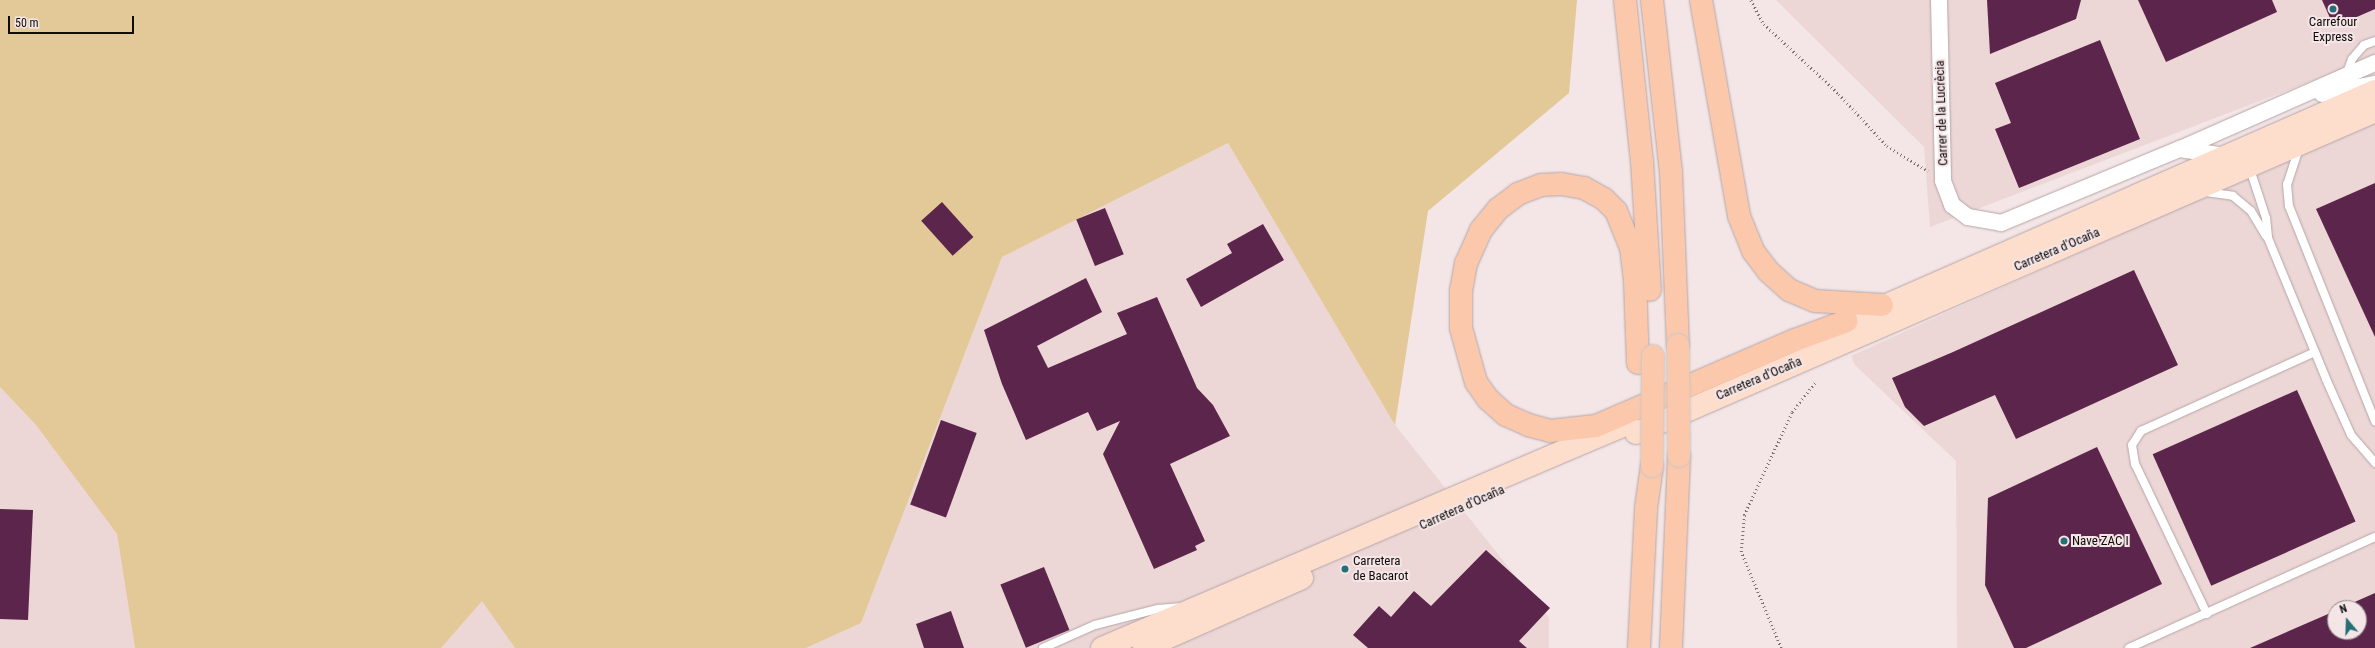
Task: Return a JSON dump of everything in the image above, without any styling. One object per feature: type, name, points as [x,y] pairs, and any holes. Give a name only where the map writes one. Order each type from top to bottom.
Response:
[{"type":"highway","points":[[1625,0],[1642,161],[1646,508],[1639,648]]},
{"type":"highway","points":[[1652,0],[1671,172],[1678,345],[1678,516],[1671,648]]},
{"type":"highway","points":[[1701,0],[1739,216],[1754,251],[1768,272],[1789,290],[1815,301],[1882,306]]},
{"type":"highway","points":[[1645,360],[1631,248],[1616,211],[1604,199],[1584,188],[1561,184],[1541,185],[1518,194],[1498,209],[1481,230],[1466,262],[1461,290],[1460,328],[1476,382],[1488,399],[1506,415],[1528,425],[1550,431],[1596,426],[1795,340],[1847,321]]},
{"type":"highway","points":[[1678,516],[1686,614],[1684,648]]},
{"type":"main road","name":"Carretera d'Ocaña","points":[[1102,648],[1201,604],[1594,438],[1798,347],[1847,321],[2239,158],[2375,91]]},
{"type":"main road","name":"Carretera d'Ocaña","points":[[1144,648],[2182,196],[2239,158],[2301,143],[2375,111]]},
{"type":"main road","points":[[1123,648],[1173,617]]},
{"type":"street","name":"Carrer de la Lucrècia","points":[[1939,0],[1943,181],[1952,205],[1968,217],[2001,223],[2180,149]]},
{"type":"street","points":[[2180,149],[2375,63]]},
{"type":"street","points":[[2294,99],[2375,84]]},
{"type":"street","points":[[2180,149],[2239,158],[2239,132],[2249,119]]},
{"type":"lane","points":[[2345,77],[2352,59],[2364,45],[2375,41]]},
{"type":"lane","points":[[2301,143],[2286,184],[2289,206],[2375,421]]},
{"type":"lane","points":[[2239,158],[2266,218],[2268,238]]},
{"type":"lane","points":[[2182,196],[2211,190],[2233,196],[2251,211],[2268,238],[2351,435],[2375,463]]},
{"type":"lane","points":[[2207,614],[2135,464],[2132,445],[2141,431],[2316,352]]},
{"type":"lane","points":[[2128,648],[2207,614],[2375,537]]},
{"type":"lane","points":[[1043,648],[1095,624],[1158,609],[1201,604]]},
{"type":"path","points":[[1752,0],[1764,24],[1840,94],[1887,146],[1943,181]]},
{"type":"path","points":[[1781,648],[1741,552],[1744,515],[1792,412],[1816,381]]},
{"type":"shaded area","points":[[0,0],[1577,0],[1569,93],[1428,211],[1395,425],[1228,143],[1002,257],[861,623],[806,648],[515,648],[482,601],[441,648],[135,648],[117,534],[36,425],[0,387]]},
{"type":"shaded area","points":[[1776,0],[2375,0],[2375,57],[1930,227],[1924,147]]},
{"type":"shaded area","points":[[2375,122],[2375,648],[1957,648],[1956,461],[1855,365],[1851,356],[2182,206]]},
{"type":"shaded area","points":[[1228,143],[1395,425],[1549,618],[1549,648],[806,648],[861,623],[1002,257]]},
{"type":"shaded area","points":[[0,387],[36,425],[117,534],[135,648],[0,648]]},
{"type":"shaded area","points":[[482,600],[515,648],[441,648]]},
{"type":"building","points":[[1987,0],[2081,0],[2076,19],[1990,54]]},
{"type":"building","points":[[2138,0],[2272,0],[2277,12],[2166,62]]},
{"type":"building","points":[[2322,0],[2375,0],[2375,9],[2334,27]]},
{"type":"building","points":[[2100,40],[2140,139],[2019,188],[1995,129],[2011,123],[1995,83]]},
{"type":"building","points":[[2375,183],[2375,337],[2316,209]]},
{"type":"building","points":[[942,202],[973,237],[953,256],[921,221]]},
{"type":"building","points":[[1105,208],[1124,254],[1095,266],[1076,220]]},
{"type":"building","points":[[1263,224],[1284,260],[1201,307],[1186,279],[1232,253],[1227,244]]},
{"type":"building","points":[[2134,270],[2178,365],[2016,439],[1995,395],[1924,426],[1905,407],[1892,378]]},
{"type":"building","points":[[1086,278],[1102,312],[1037,346],[1048,368],[1127,334],[1117,313],[1157,297],[1197,388],[1213,405],[1230,436],[1170,464],[1205,541],[1195,546],[1197,550],[1154,569],[1103,454],[1120,421],[1097,431],[1088,412],[1026,440],[1002,384],[984,330]]},
{"type":"building","points":[[2297,390],[2356,522],[2211,586],[2153,454]]},
{"type":"building","points":[[941,420],[977,433],[946,518],[910,505]]},
{"type":"building","name":"Nave ZAC I","points":[[2097,447],[2162,584],[2026,648],[2014,648],[1985,585],[1988,498]]},
{"type":"building","points":[[0,509],[33,510],[28,620],[0,619]]},
{"type":"building","points":[[1486,550],[1550,608],[1519,641],[1527,648],[1368,648],[1353,635],[1379,606],[1391,617],[1414,591],[1431,606]]},
{"type":"building","points":[[1044,567],[1069,630],[1026,648],[1000,585]]},
{"type":"building","points":[[2375,593],[2375,648],[2250,648],[2327,614],[2327,640],[2367,640],[2367,600],[2359,600]]},
{"type":"building","points":[[951,611],[964,648],[924,648],[916,624]]},
{"type":"place","name":"Carrefour Express","points":[[2333,9]]},
{"type":"place","name":"Nave ZAC I","points":[[2064,541]]},
{"type":"place","name":"Carretera de Bacarot","points":[[1345,569]]}]
